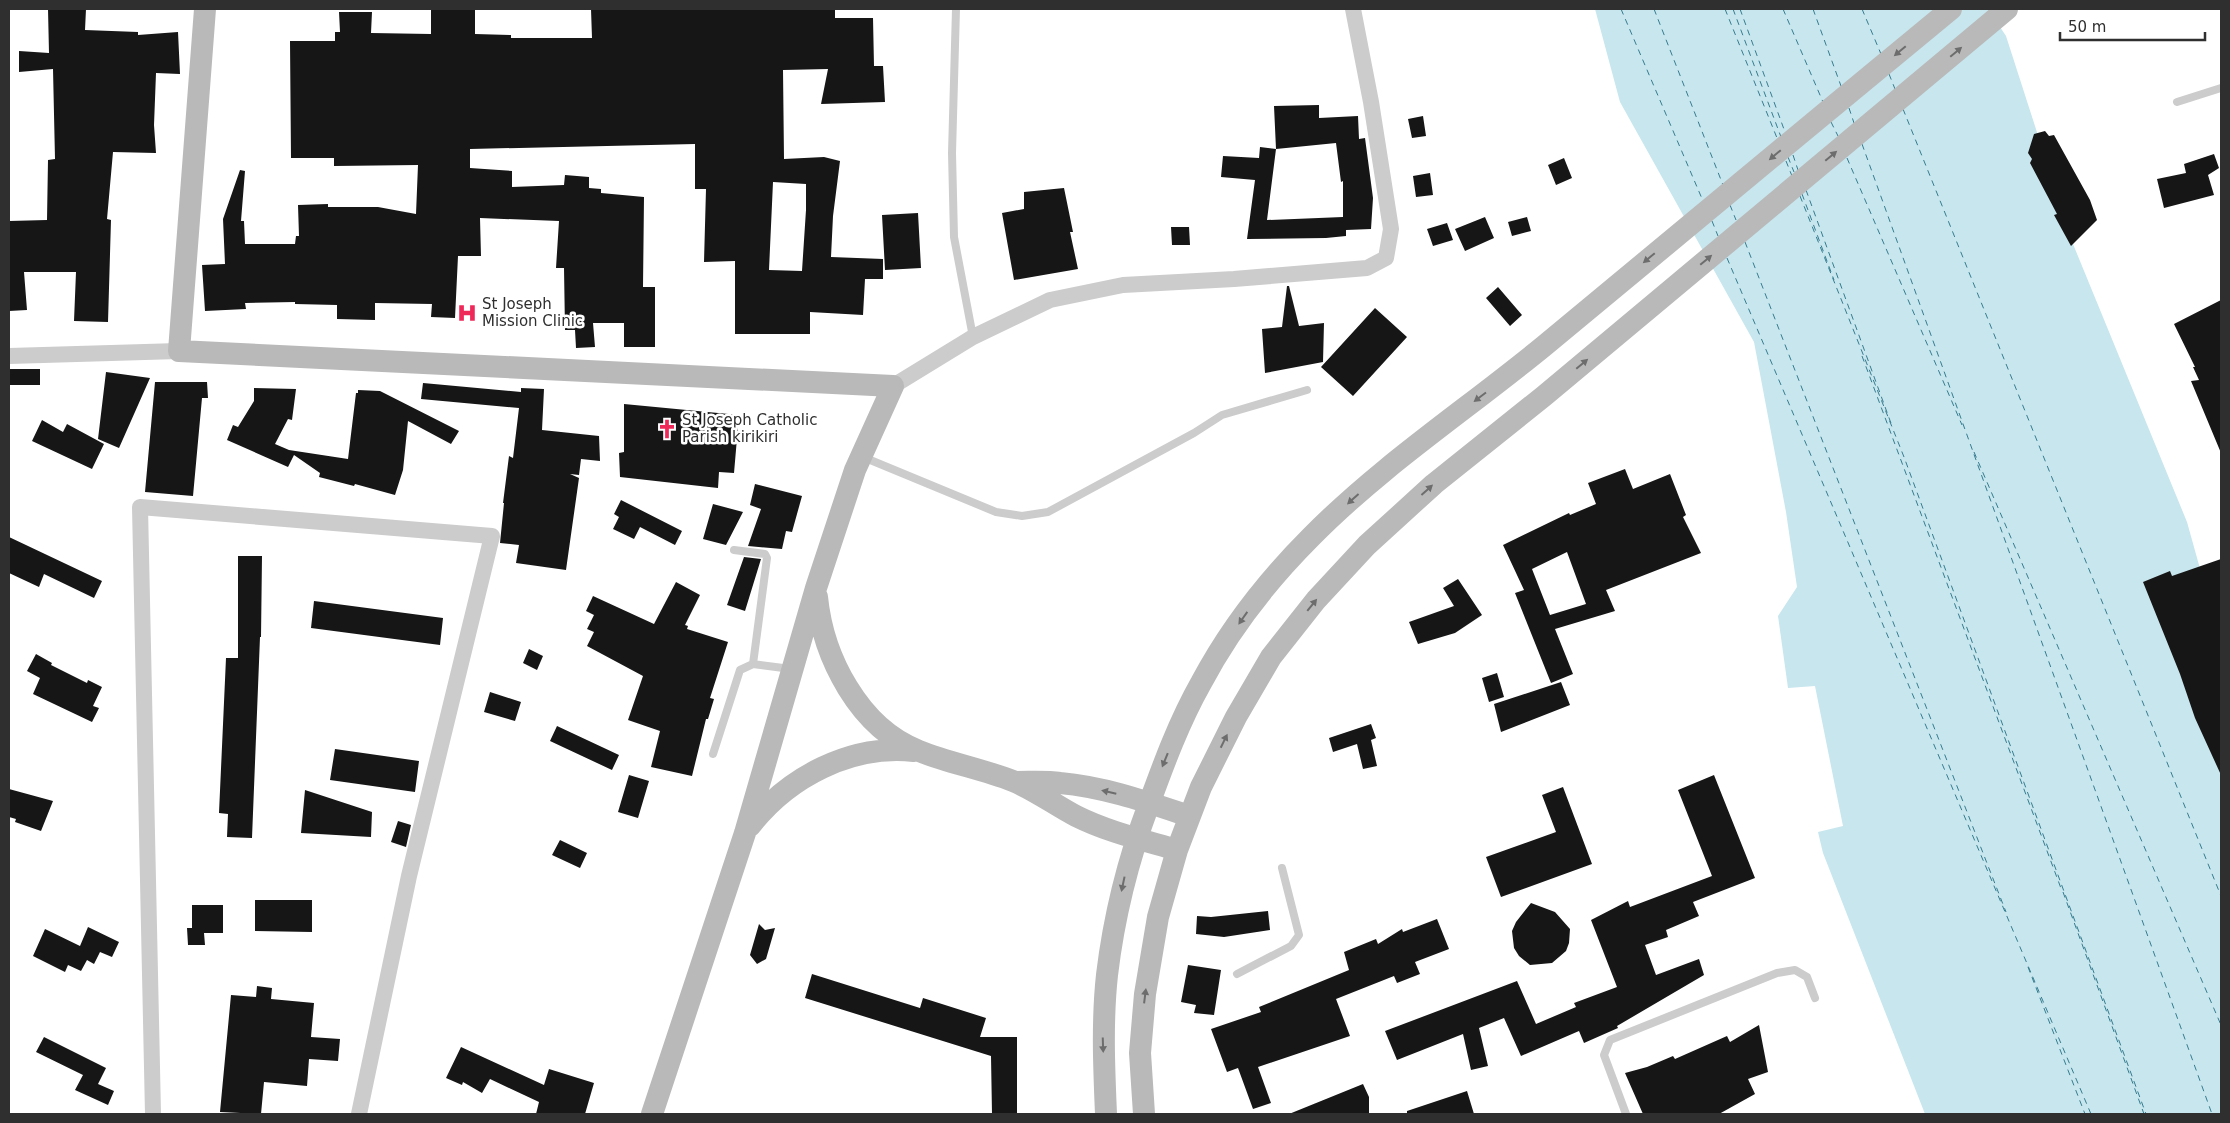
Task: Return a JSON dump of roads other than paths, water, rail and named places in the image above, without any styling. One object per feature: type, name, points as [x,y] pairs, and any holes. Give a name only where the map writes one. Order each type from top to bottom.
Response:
[{"type":"main road","points":[[205,9],[179,351],[893,386],[861,457],[816,588],[745,833],[652,1114]]},
{"type":"main road","points":[[1106,1114],[1103,1040],[1106,978],[1112,933],[1136,837],[1173,740],[1201,682],[1254,603],[1311,537],[1387,468],[1518,367],[1951,9]]},
{"type":"main road","points":[[1144,1114],[1140,1054],[1145,994],[1158,917],[1177,850],[1200,787],[1236,717],[1271,657],[1316,600],[1367,545],[1434,484],[1544,396],[2007,9]]},
{"type":"main road","points":[[816,588],[819,621],[828,648],[840,674],[868,714],[895,740],[918,751],[1014,782],[1078,817],[1177,850]]},
{"type":"main road","points":[[745,833],[764,809],[784,790],[809,774],[837,762],[892,748],[918,751]]},
{"type":"main road","points":[[1014,782],[1060,782],[1107,791],[1189,816]]},
{"type":"street","points":[[893,386],[972,338],[1050,300],[1124,286],[1367,268],[1386,258],[1391,229],[1354,9]]},
{"type":"street","points":[[9,356],[179,351]]},
{"type":"street","points":[[154,1114],[140,507],[492,536],[409,876],[359,1114]]},
{"type":"lane","points":[[956,9],[952,153],[954,237],[972,338]]},
{"type":"lane","points":[[2177,102],[2221,88]]},
{"type":"lane","points":[[861,457],[996,512],[1022,516],[1048,512],[1194,433],[1222,414],[1307,390]]},
{"type":"lane","points":[[734,550],[765,554],[767,558],[754,664]]},
{"type":"lane","points":[[713,754],[740,670],[754,664],[793,669]]},
{"type":"lane","points":[[1237,974],[1291,946],[1300,935],[1282,868]]},
{"type":"lane","points":[[1626,1114],[1604,1055],[1610,1040],[1777,973],[1795,970],[1807,977],[1815,998]]},
{"type":"water","points":[[1595,9],[1988,9],[2006,36],[2073,244],[2187,522],[2221,644],[2221,1114],[1925,1114],[1823,853],[1818,832],[1843,826],[1815,686],[1788,688],[1778,616],[1797,587],[1786,512],[1754,342],[1620,102]]},
{"type":"place","name":"St Joseph Mission Clinic","points":[[467,313]]},
{"type":"place","name":"St Joseph Catholic Parish kirikiri","points":[[667,429]]}]
